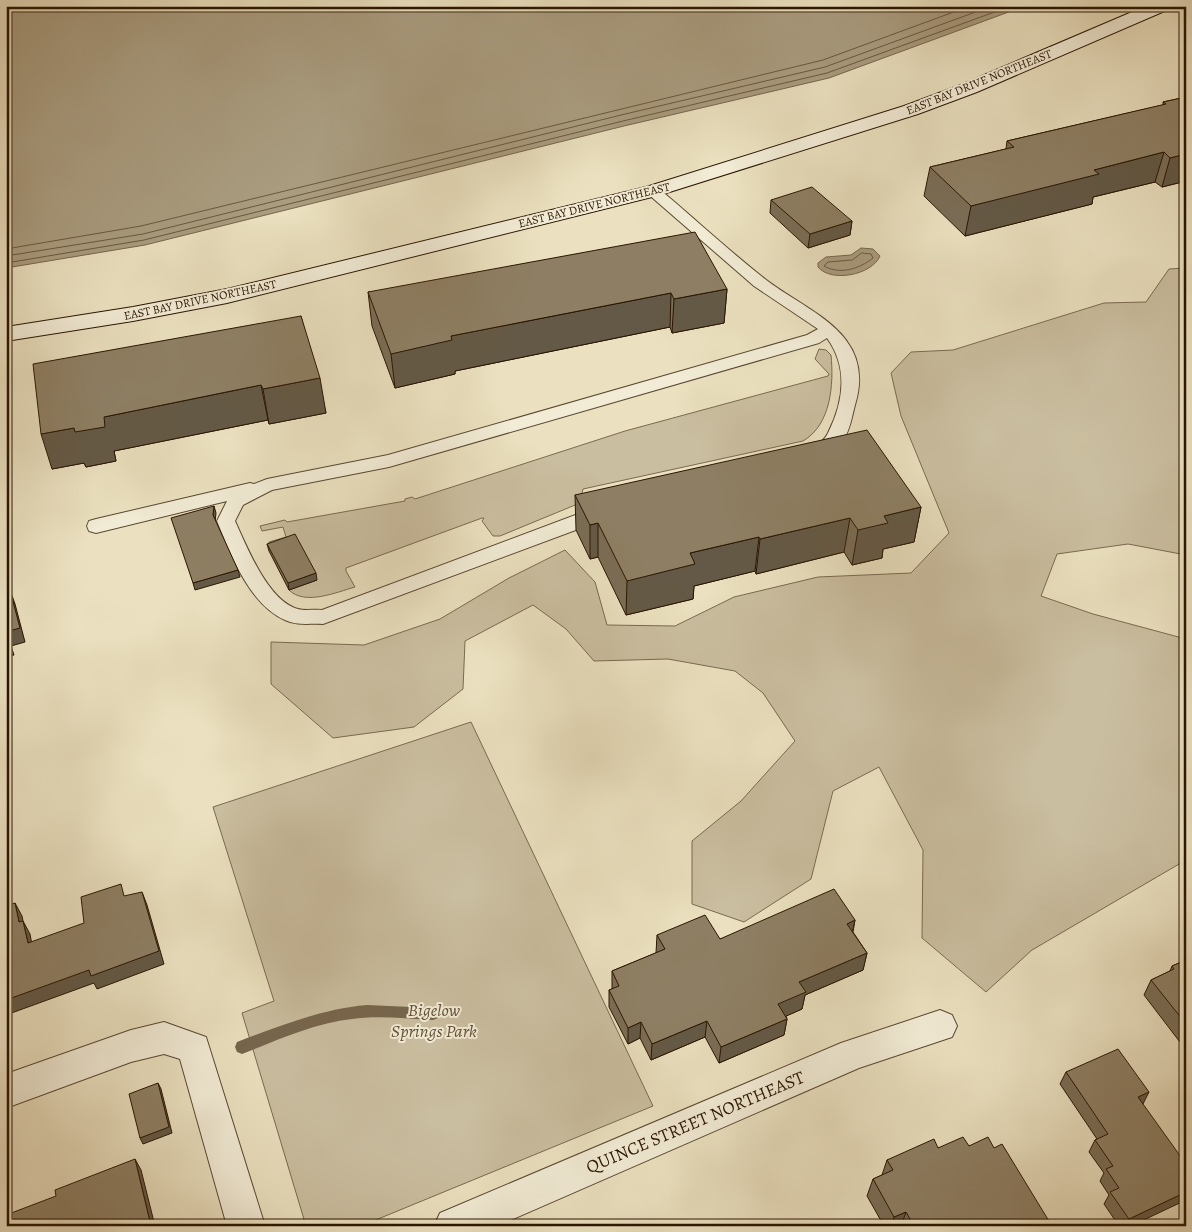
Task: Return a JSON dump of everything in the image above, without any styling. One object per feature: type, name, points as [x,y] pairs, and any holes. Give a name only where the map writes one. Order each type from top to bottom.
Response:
[{"type":"street","name":"EAST BAY DRIVE NORTHEAST","points":[[6,334],[133,314],[227,296],[653,191],[911,110],[970,88],[1161,6]]},
{"type":"street","name":"QUINCE STREET NORTHEAST","points":[[453,1226],[853,1054],[940,1026]]},
{"type":"street","points":[[6,1091],[132,1046],[164,1038],[194,1048],[246,1226]]},
{"type":"lane","points":[[653,191],[760,283],[829,329],[845,352],[851,373],[849,396],[836,437],[820,455],[800,465]]},
{"type":"lane","points":[[96,526],[267,485],[389,461],[813,339],[829,329]]},
{"type":"lane","points":[[267,485],[236,502],[226,521],[251,573],[271,600],[293,615],[323,617],[582,519],[622,508]]},
{"type":"green space","points":[[1186,268],[1186,555],[1128,544],[1057,554],[1041,596],[1093,614],[1186,639],[1186,860],[1032,950],[986,992],[922,938],[923,850],[879,767],[833,791],[811,879],[744,922],[692,904],[692,841],[741,801],[795,741],[763,693],[735,671],[668,659],[594,661],[566,629],[533,605],[465,641],[463,689],[414,727],[333,738],[271,684],[271,642],[364,645],[440,619],[509,578],[565,550],[595,582],[607,625],[675,626],[734,597],[818,577],[911,573],[949,533],[901,416],[891,373],[911,352],[953,350],[1104,303],[1146,302],[1169,269]]},
{"type":"green space","points":[[819,349],[826,350],[831,355],[832,378],[829,403],[820,425],[803,441],[583,489],[580,503],[500,536],[493,536],[482,521],[484,518],[482,518],[346,568],[355,587],[321,596],[304,597],[296,595],[289,590],[296,542],[269,551],[269,542],[286,537],[283,527],[262,531],[260,526],[285,520],[287,522],[405,501],[405,499],[412,497],[415,499],[625,431],[828,376],[829,374],[815,359]]},
{"type":"green space","name":"Bigelow Springs Park","points":[[471,722],[653,1106],[361,1226],[306,1226],[242,1013],[274,1001],[213,807]]},
{"type":"water","points":[[6,6],[1025,6],[829,78],[624,126],[145,245],[6,268]]},
{"type":"water","points":[[861,248],[873,249],[880,256],[876,263],[860,272],[851,275],[832,275],[818,267],[818,263],[826,257],[851,255]]},
{"type":"building","points":[[1186,97],[1186,154],[1170,158],[1164,152],[1094,170],[1099,174],[971,206],[930,167],[1014,147],[1007,141],[1166,104],[1163,102]]},
{"type":"building","points":[[812,187],[852,221],[810,234],[771,200]]},
{"type":"building","points":[[695,232],[727,289],[674,299],[671,293],[451,336],[452,340],[391,354],[368,292]]},
{"type":"building","points":[[301,316],[320,378],[263,389],[261,385],[104,417],[105,427],[75,432],[74,428],[41,434],[33,364]]},
{"type":"building","points":[[867,430],[921,507],[884,516],[888,523],[858,530],[850,518],[760,539],[759,537],[690,553],[695,564],[627,581],[598,523],[590,525],[575,495]]},
{"type":"building","points":[[214,506],[213,515],[238,570],[193,583],[171,518]]},
{"type":"building","points":[[295,534],[316,573],[288,583],[267,544]]},
{"type":"building","points":[[10,590],[20,628],[6,632],[6,591]]},
{"type":"building","points":[[121,884],[124,896],[142,892],[159,951],[91,976],[89,970],[6,1000],[6,906],[15,903],[19,922],[23,921],[28,943],[84,923],[81,897]]},
{"type":"building","points":[[834,889],[855,920],[847,924],[867,953],[799,982],[806,992],[778,1004],[787,1019],[721,1047],[707,1021],[652,1044],[641,1022],[628,1028],[609,990],[619,986],[612,971],[665,949],[657,935],[705,915],[720,939]]},
{"type":"building","points":[[1186,960],[1186,1024],[1151,980],[1174,969],[1172,966]]},
{"type":"building","points":[[1118,1049],[1149,1092],[1138,1097],[1186,1164],[1186,1192],[1129,1219],[1110,1192],[1119,1188],[1106,1169],[1113,1166],[1095,1140],[1108,1134],[1066,1072]]},
{"type":"building","points":[[158,1083],[169,1127],[140,1138],[129,1094]]},
{"type":"building","points":[[963,1137],[969,1146],[988,1137],[994,1148],[1002,1144],[1052,1226],[914,1226],[906,1212],[894,1217],[873,1179],[893,1170],[887,1160],[934,1139],[938,1148]]},
{"type":"building","points":[[135,1159],[151,1226],[6,1226],[6,1215],[56,1196],[55,1190]]},
{"type":"waterway","points":[[242,1047],[303,1024],[335,1015],[367,1011],[433,1014]]}]
